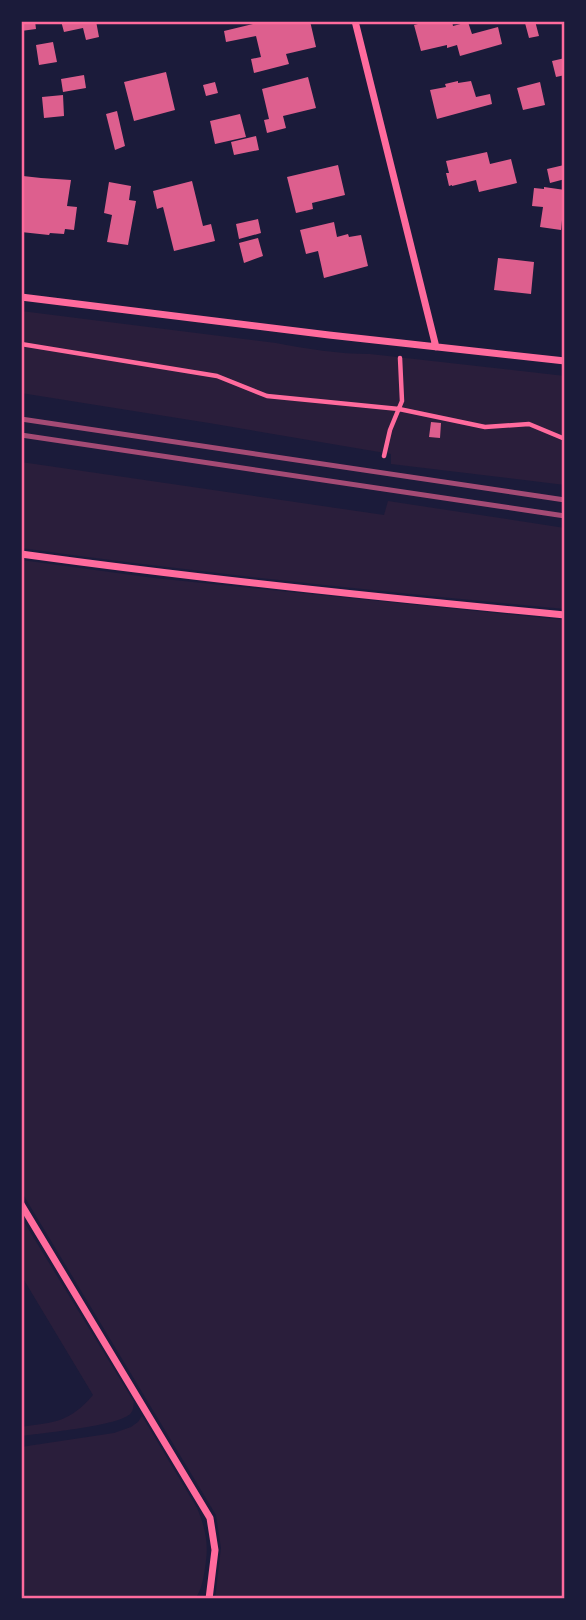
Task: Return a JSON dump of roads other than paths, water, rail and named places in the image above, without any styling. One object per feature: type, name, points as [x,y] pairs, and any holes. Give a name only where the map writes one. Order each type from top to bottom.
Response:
[{"type":"street","points":[[355,21],[436,347]]},
{"type":"street","points":[[21,297],[565,361]]},
{"type":"street","points":[[21,554],[155,573],[565,615]]},
{"type":"street","points":[[21,1204],[209,1518],[215,1550],[209,1599]]},
{"type":"railway","points":[[21,419],[565,500]]},
{"type":"railway","points":[[21,435],[565,516]]}]
